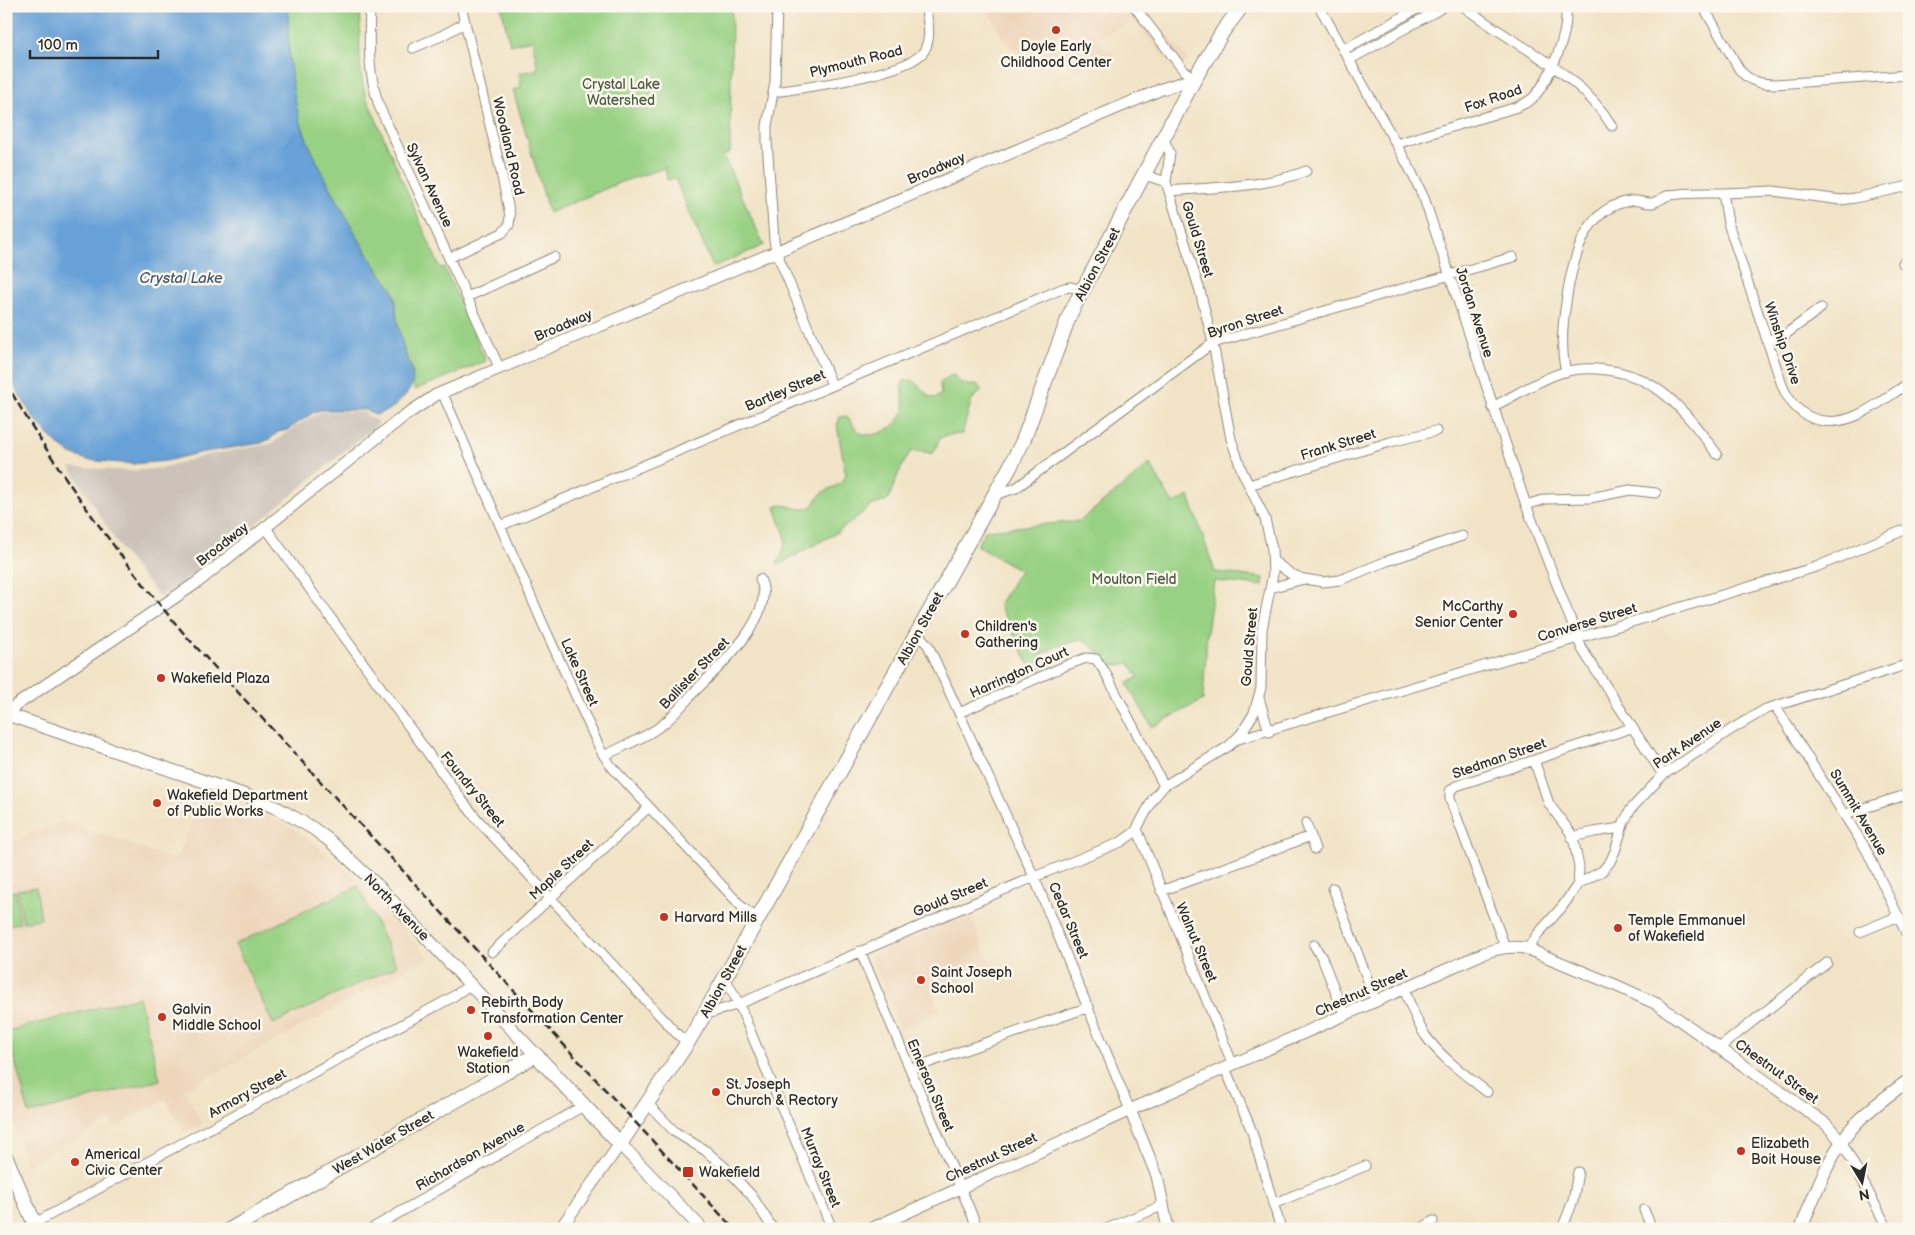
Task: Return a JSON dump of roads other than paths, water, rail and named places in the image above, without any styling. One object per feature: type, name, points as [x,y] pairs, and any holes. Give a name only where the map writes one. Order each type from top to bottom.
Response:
[{"type":"main road","name":"Albion Street","points":[[620,1144],[704,1016],[995,495],[1023,441],[1060,336],[1083,290],[1164,140],[1195,78],[1222,31],[1242,6]]},
{"type":"main road","name":"North Avenue","points":[[6,713],[264,802],[297,819],[330,841],[354,862],[471,984],[583,1106],[702,1229]]},
{"type":"main road","name":"West Water Street","points":[[231,1229],[536,1055]]},
{"type":"main road","points":[[1801,1229],[1825,1172],[1842,1142],[1866,1114],[1908,1083]]},
{"type":"main road","points":[[6,1158],[36,1226]]},
{"type":"street","name":"Sylvan Avenue","points":[[370,6],[369,63],[385,120],[499,368]]},
{"type":"street","name":"Woodland Road","points":[[449,258],[502,233],[508,225],[510,216],[461,6]]},
{"type":"street","points":[[776,6],[774,92],[767,126],[772,228],[776,251],[832,385]]},
{"type":"street","name":"Plymouth Road","points":[[774,92],[854,78],[910,62],[922,54],[929,38],[925,6]]},
{"type":"street","name":"Jordan Avenue","points":[[1318,6],[1396,144],[1424,198],[1526,505],[1584,654],[1663,775]]},
{"type":"street","points":[[1343,50],[1422,6]]},
{"type":"street","points":[[1349,60],[1445,6]]},
{"type":"street","points":[[1463,6],[1553,64],[1587,94],[1612,126]]},
{"type":"street","name":"Fox Road","points":[[1396,144],[1527,103],[1538,91],[1553,64],[1566,30],[1567,13],[1565,6]]},
{"type":"street","points":[[1703,6],[1739,69],[1751,80],[1775,84],[1909,75]]},
{"type":"street","points":[[1136,10],[1184,70],[1195,78]]},
{"type":"street","points":[[413,48],[465,23]]},
{"type":"street","name":"Broadway","points":[[6,713],[199,581],[404,416],[442,392],[1162,89],[1195,78]]},
{"type":"street","name":"Gould Street","points":[[704,1016],[739,1004],[1034,876],[1126,839],[1137,829],[1153,799],[1164,786],[1222,751],[1235,740],[1249,722],[1259,698],[1262,678],[1263,624],[1273,560],[1268,528],[1231,439],[1213,343],[1197,282],[1168,187],[1170,153],[1164,140]]},
{"type":"street","points":[[1145,175],[1168,187],[1254,183],[1306,171]]},
{"type":"street","points":[[1566,372],[1563,356],[1563,328],[1574,263],[1584,235],[1598,216],[1610,208],[1631,200],[1652,203],[1671,195],[1773,191],[1841,200],[1909,186]]},
{"type":"street","name":"Winship Drive","points":[[1723,193],[1728,223],[1767,341],[1787,396],[1799,410],[1821,420],[1839,422],[1856,416],[1909,383]]},
{"type":"street","points":[[467,297],[554,256]]},
{"type":"street","name":"Byron Street","points":[[995,495],[1016,488],[1213,343],[1513,257]]},
{"type":"street","name":"Bartley Street","points":[[500,526],[1064,288],[1071,287],[1083,290]]},
{"type":"street","points":[[1767,341],[1786,334],[1821,308]]},
{"type":"street","points":[[1492,407],[1566,372],[1602,369],[1629,374],[1643,379],[1656,387],[1678,405],[1717,454]]},
{"type":"street","name":"Lake Street","points":[[442,392],[604,756],[743,908],[758,919]]},
{"type":"street","name":"Frank Street","points":[[1249,485],[1390,442],[1436,431]]},
{"type":"street","points":[[1526,505],[1546,499],[1590,498],[1630,490],[1656,492]]},
{"type":"street","name":"Foundry Street","points":[[266,528],[460,799],[678,1035],[688,1042]]},
{"type":"street","name":"Converse Street","points":[[1235,740],[1269,732],[1816,567],[1909,528]]},
{"type":"street","points":[[1273,560],[1291,574],[1304,580],[1323,582],[1340,580],[1391,560],[1462,536]]},
{"type":"street","name":"Ballister Street","points":[[604,756],[664,724],[734,652],[747,635],[764,598],[760,579]]},
{"type":"street","points":[[1270,588],[1304,580]]},
{"type":"street","name":"Cedar Street","points":[[917,633],[928,645],[1034,876],[1155,1168],[1168,1229]]},
{"type":"street","name":"Harrington Court","points":[[959,713],[1067,665],[1086,658],[1096,660],[1105,672],[1164,786]]},
{"type":"street","name":"Park Avenue","points":[[1527,950],[1536,935],[1557,912],[1578,884],[1602,871],[1610,862],[1615,852],[1621,828],[1634,804],[1663,775],[1746,721],[1775,706],[1909,664]]},
{"type":"street","points":[[1259,698],[1269,732]]},
{"type":"street","name":"Summit Avenue","points":[[1775,706],[1845,814],[1875,865],[1909,939]]},
{"type":"street","name":"Stedman Street","points":[[1505,947],[1449,795],[1451,789],[1631,728]]},
{"type":"street","points":[[1534,760],[1549,804],[1572,837],[1579,868],[1578,884]]},
{"type":"street","points":[[1845,814],[1909,794]]},
{"type":"street","name":"Maple Street","points":[[492,952],[649,807]]},
{"type":"street","points":[[1306,823],[1315,849]]},
{"type":"street","points":[[1572,837],[1621,828]]},
{"type":"street","name":"Walnut Street","points":[[1137,829],[1229,1067],[1246,1115],[1281,1229]]},
{"type":"street","points":[[1161,891],[1311,836]]},
{"type":"street","points":[[1333,888],[1376,1002]]},
{"type":"street","points":[[1860,932],[1899,916]]},
{"type":"street","points":[[1314,945],[1322,958],[1345,1016]]},
{"type":"street","name":"Chestnut Street","points":[[872,1229],[1130,1110],[1489,951],[1505,947],[1527,950],[1648,1000],[1720,1048],[1826,1124],[1842,1142]]},
{"type":"street","name":"Emerson Street","points":[[860,951],[978,1229]]},
{"type":"street","points":[[1720,1048],[1827,962]]},
{"type":"street","name":"Murray Street","points":[[725,978],[739,1004],[832,1229]]},
{"type":"street","name":"Armory Street","points":[[36,1226],[443,1002],[471,984]]},
{"type":"street","points":[[1404,989],[1429,1040],[1445,1057],[1487,1092]]},
{"type":"street","points":[[910,1069],[1089,1007]]},
{"type":"street","points":[[648,1103],[675,1132],[706,1151],[730,1171],[752,1196],[773,1229]]},
{"type":"street","name":"Richardson Avenue","points":[[371,1229],[583,1106]]},
{"type":"street","points":[[1842,1142],[1888,1229]]},
{"type":"street","name":"Albion Street","points":[[560,1229],[620,1144]]},
{"type":"street","points":[[1273,1204],[1365,1166]]},
{"type":"street","points":[[1562,1229],[1573,1201],[1578,1172]]},
{"type":"street","points":[[1106,1229],[1164,1205]]},
{"type":"street","points":[[1644,1210],[1652,1229]]},
{"type":"street","points":[[1421,1229],[1433,1221]]},
{"type":"water","name":"Crystal Lake","points":[[6,6],[288,6],[292,83],[297,109],[318,164],[369,256],[393,290],[401,339],[413,378],[407,394],[383,413],[375,415],[366,410],[316,411],[287,430],[278,432],[270,439],[261,443],[198,453],[166,461],[133,464],[87,460],[71,454],[58,445],[33,417],[6,372]]},
{"type":"railway","points":[[6,383],[90,514],[186,636],[734,1229]]},
{"type":"place","name":"Doyle Early Childhood Center","points":[[1056,30]]},
{"type":"place","name":"McCarthy Senior Center","points":[[1513,614]]},
{"type":"place","name":"Children's Gathering","points":[[965,634]]},
{"type":"place","name":"Wakefield Plaza","points":[[161,678]]},
{"type":"place","name":"Wakefield Department of Public Works","points":[[157,803]]},
{"type":"place","name":"Harvard Mills","points":[[664,917]]},
{"type":"place","name":"Temple Emmanuel of Wakefield","points":[[1618,928]]},
{"type":"place","name":"Saint Joseph School","points":[[921,980]]},
{"type":"place","name":"Rebirth Body Transformation Center","points":[[471,1010]]},
{"type":"place","name":"Galvin Middle School","points":[[162,1017]]},
{"type":"place","name":"Wakefield Station","points":[[488,1036]]},
{"type":"place","name":"St. Joseph Church & Rectory","points":[[716,1092]]},
{"type":"place","name":"Elizabeth Boit House","points":[[1741,1151]]},
{"type":"place","name":"Americal Civic Center","points":[[75,1162]]},
{"type":"place","name":"Wakefield","points":[[688,1172]]},
{"type":"park label","name":"Crystal Lake Watershed","points":[[621,92]]},
{"type":"park label","name":"Moulton Field","points":[[1134,579]]}]
